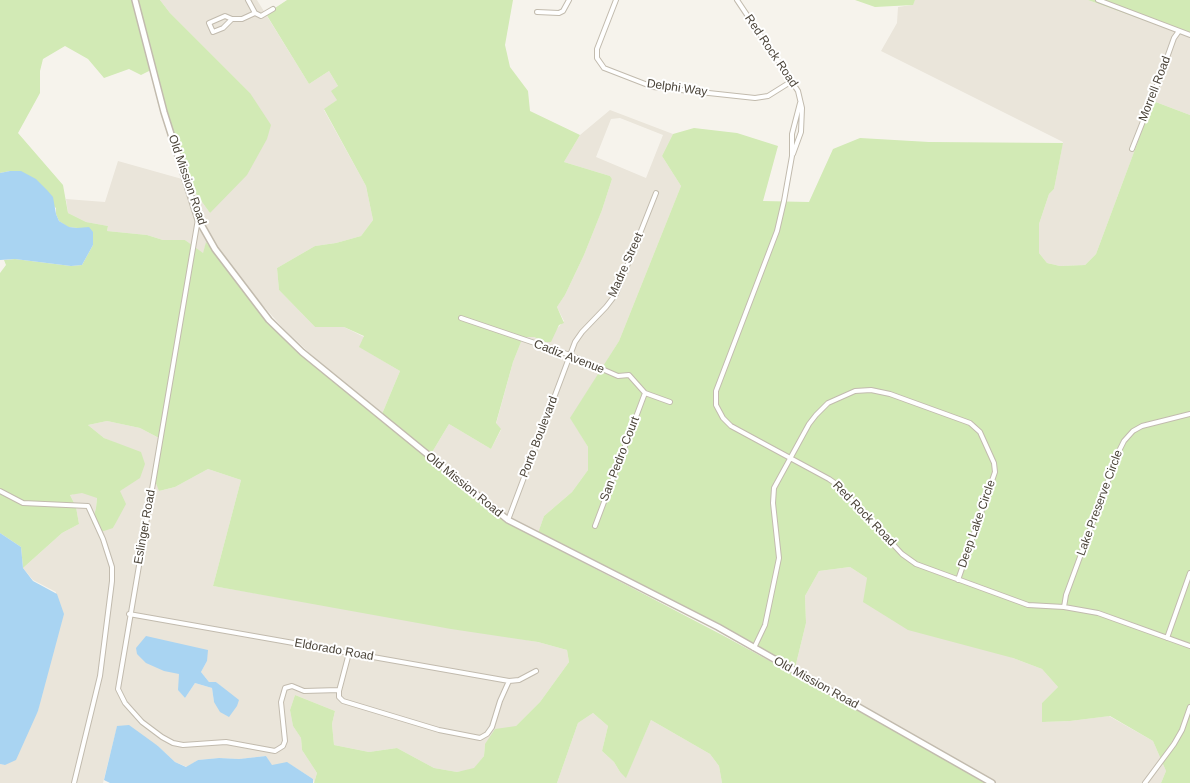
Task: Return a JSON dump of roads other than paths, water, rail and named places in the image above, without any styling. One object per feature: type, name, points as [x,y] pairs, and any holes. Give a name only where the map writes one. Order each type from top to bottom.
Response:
[{"type":"street","name":"Old Mission Road","points":[[135,0],[164,112],[198,219],[215,249],[269,320],[302,352],[508,520],[718,627],[992,783]]},
{"type":"street","points":[[248,0],[255,13],[261,16],[273,9]]},
{"type":"street","points":[[537,12],[559,13],[563,11],[569,0]]},
{"type":"street","name":"Delphi Way","points":[[616,0],[597,49],[597,58],[604,68],[653,87],[755,98],[768,96],[792,81]]},
{"type":"street","name":"Red Rock Road","points":[[737,0],[798,91],[802,108],[801,132],[792,156]]},
{"type":"street","points":[[1098,0],[1190,35]]},
{"type":"street","points":[[232,19],[223,28],[213,32],[209,23],[225,16],[232,19],[242,19],[255,13]]},
{"type":"street","name":"Morrell Road","points":[[1132,149],[1174,38],[1179,31]]},
{"type":"street","name":"Red Rock Road","points":[[800,104],[793,129],[792,156],[777,231],[716,391],[716,405],[723,418],[731,426],[839,486],[902,554],[916,564],[1028,606],[1064,607],[1098,613],[1190,646]]},
{"type":"street","points":[[793,129],[801,132]]},
{"type":"street","name":"Madre Street","points":[[570,355],[575,342],[582,332],[616,294],[656,193]]},
{"type":"street","name":"Eslinger Road","points":[[198,219],[129,614],[118,689],[142,722],[173,743],[183,746],[226,742],[275,751],[283,746],[281,702],[283,691],[288,686],[304,691],[339,690]]},
{"type":"street","name":"Cadiz Avenue","points":[[462,318],[570,355],[618,376],[629,376],[645,393],[670,402]]},
{"type":"street","name":"Porto Boulevard","points":[[508,520],[570,355]]},
{"type":"street","name":"Deep Lake Circle","points":[[754,648],[765,625],[779,558],[772,503],[774,488],[809,424],[816,415],[828,403],[855,391],[871,390],[890,394],[970,423],[980,432],[994,463],[995,472],[958,580]]},
{"type":"street","name":"San Pedro Court","points":[[595,526],[645,393]]},
{"type":"street","name":"Lake Preserve Circle","points":[[1064,607],[1076,568],[1124,441],[1133,431],[1142,426],[1190,414]]},
{"type":"street","points":[[0,491],[23,503],[88,506],[104,539],[112,567],[112,581],[100,676],[74,783]]},
{"type":"street","points":[[1167,638],[1190,573]]},
{"type":"street","name":"Eldorado Road","points":[[129,614],[510,681],[519,680],[536,671]]},
{"type":"street","points":[[349,653],[339,690],[339,697],[343,701],[439,730],[480,738],[487,734],[492,727],[500,701],[510,681]]},
{"type":"street","points":[[1145,783],[1174,744],[1182,730],[1190,708]]},
{"type":"water","points":[[21,171],[36,179],[47,190],[53,197],[59,221],[69,227],[89,227],[93,232],[93,245],[82,265],[71,266],[15,259],[0,260],[0,173]]},
{"type":"water","points":[[0,533],[21,547],[23,568],[33,581],[57,594],[64,614],[38,711],[16,760],[5,765],[0,764]]},
{"type":"water","points":[[146,636],[208,650],[207,661],[201,672],[209,682],[216,682],[239,700],[229,717],[220,712],[214,702],[212,688],[195,683],[185,698],[178,690],[179,674],[164,671],[146,663],[137,654],[136,648]]},
{"type":"water","points":[[129,725],[158,746],[175,762],[186,767],[198,760],[266,756],[272,765],[287,762],[313,779],[313,783],[110,783],[104,780],[117,726]]}]
